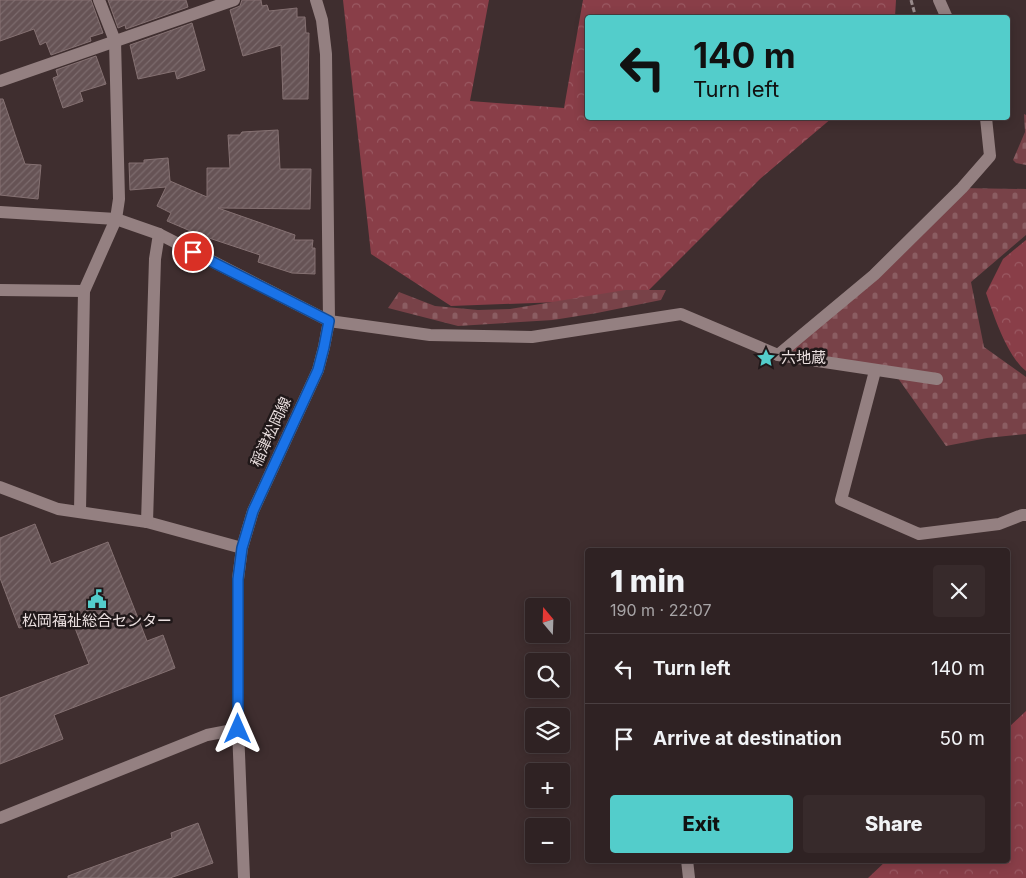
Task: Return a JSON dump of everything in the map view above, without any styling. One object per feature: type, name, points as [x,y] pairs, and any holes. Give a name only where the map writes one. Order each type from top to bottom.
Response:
[{"type":"street","points":[[80,511],[84,291],[116,218],[119,199],[115,41],[99,0]]},
{"type":"street","points":[[0,81],[234,0]]},
{"type":"street","name":"稲津松岡線","points":[[244,878],[238,729],[238,579],[242,548],[253,511],[318,370],[329,321],[326,54],[322,20],[316,0]]},
{"type":"street","points":[[939,0],[946,15]]},
{"type":"street","points":[[778,356],[874,275],[962,188],[990,156],[986,120]]},
{"type":"street","points":[[0,212],[116,218],[159,234],[329,321],[430,335],[532,336],[681,314],[778,356],[937,379]]},
{"type":"street","points":[[147,522],[155,260],[159,234]]},
{"type":"street","points":[[0,290],[84,291]]},
{"type":"street","points":[[875,371],[841,500],[919,534],[999,524],[1026,515]]},
{"type":"street","points":[[0,487],[58,509],[147,522],[242,548]]},
{"type":"street","points":[[0,818],[207,735],[238,729]]},
{"type":"street","points":[[687,863],[689,878]]},
{"type":"path","points":[[910,0],[915,15]]},
{"type":"green space","points":[[343,0],[489,0],[470,101],[564,108],[583,0],[896,0],[895,15],[585,15],[585,120],[830,120],[760,179],[640,299],[451,306],[371,254]]},
{"type":"green space","points":[[1024,114],[1026,115],[1026,165],[1016,163],[1013,160],[1025,132]]},
{"type":"green space","points":[[962,188],[1026,189],[1026,235],[971,282],[984,347],[1026,377],[1026,434],[987,438],[946,446],[895,374],[778,355]]},
{"type":"green space","points":[[1026,240],[1026,371],[1007,346],[986,293],[1003,259]]},
{"type":"green space","points":[[625,290],[666,290],[661,300],[553,320],[458,326],[388,308],[399,292],[435,306],[478,310],[510,309]]},
{"type":"green space","points":[[1026,711],[1026,878],[868,878],[884,863],[1010,863],[1010,726]]},
{"type":"building","points":[[0,0],[91,0],[103,33],[90,37],[91,41],[51,55],[46,42],[40,45],[34,29],[0,41]]},
{"type":"building","points":[[108,0],[186,0],[188,7],[126,29],[125,25],[118,28]]},
{"type":"building","points":[[242,0],[261,0],[262,6],[267,5],[269,11],[297,8],[297,17],[305,17],[306,33],[309,33],[308,99],[283,99],[281,45],[243,56],[230,10],[240,6]]},
{"type":"building","points":[[192,23],[205,70],[177,79],[175,71],[138,79],[130,45]]},
{"type":"building","points":[[96,56],[106,84],[80,92],[83,101],[63,108],[53,78],[58,76],[56,70]]},
{"type":"building","points":[[0,99],[3,99],[25,164],[41,165],[38,199],[0,195]]},
{"type":"building","points":[[278,130],[280,169],[311,169],[310,209],[218,208],[295,235],[294,240],[313,240],[312,248],[315,248],[315,274],[292,273],[258,262],[260,255],[200,235],[167,221],[171,213],[157,206],[166,187],[130,190],[129,163],[144,163],[144,160],[168,158],[170,181],[207,197],[207,168],[230,168],[228,135],[240,135],[242,132]]},
{"type":"building","points":[[35,524],[51,564],[108,542],[147,641],[163,635],[175,668],[54,715],[63,739],[0,764],[0,698],[89,664],[68,610],[19,628],[0,578],[0,538]]},
{"type":"building","points":[[198,823],[213,863],[170,878],[68,878],[68,876],[172,838],[171,833]]},
{"type":"place","name":"六地蔵","points":[[766,358]]},
{"type":"place","name":"松岡福祉総合センター","points":[[97,599]]},
{"type":"route","points":[[193,252],[329,321],[318,370],[253,511],[242,548],[238,579],[238,729]]}]
